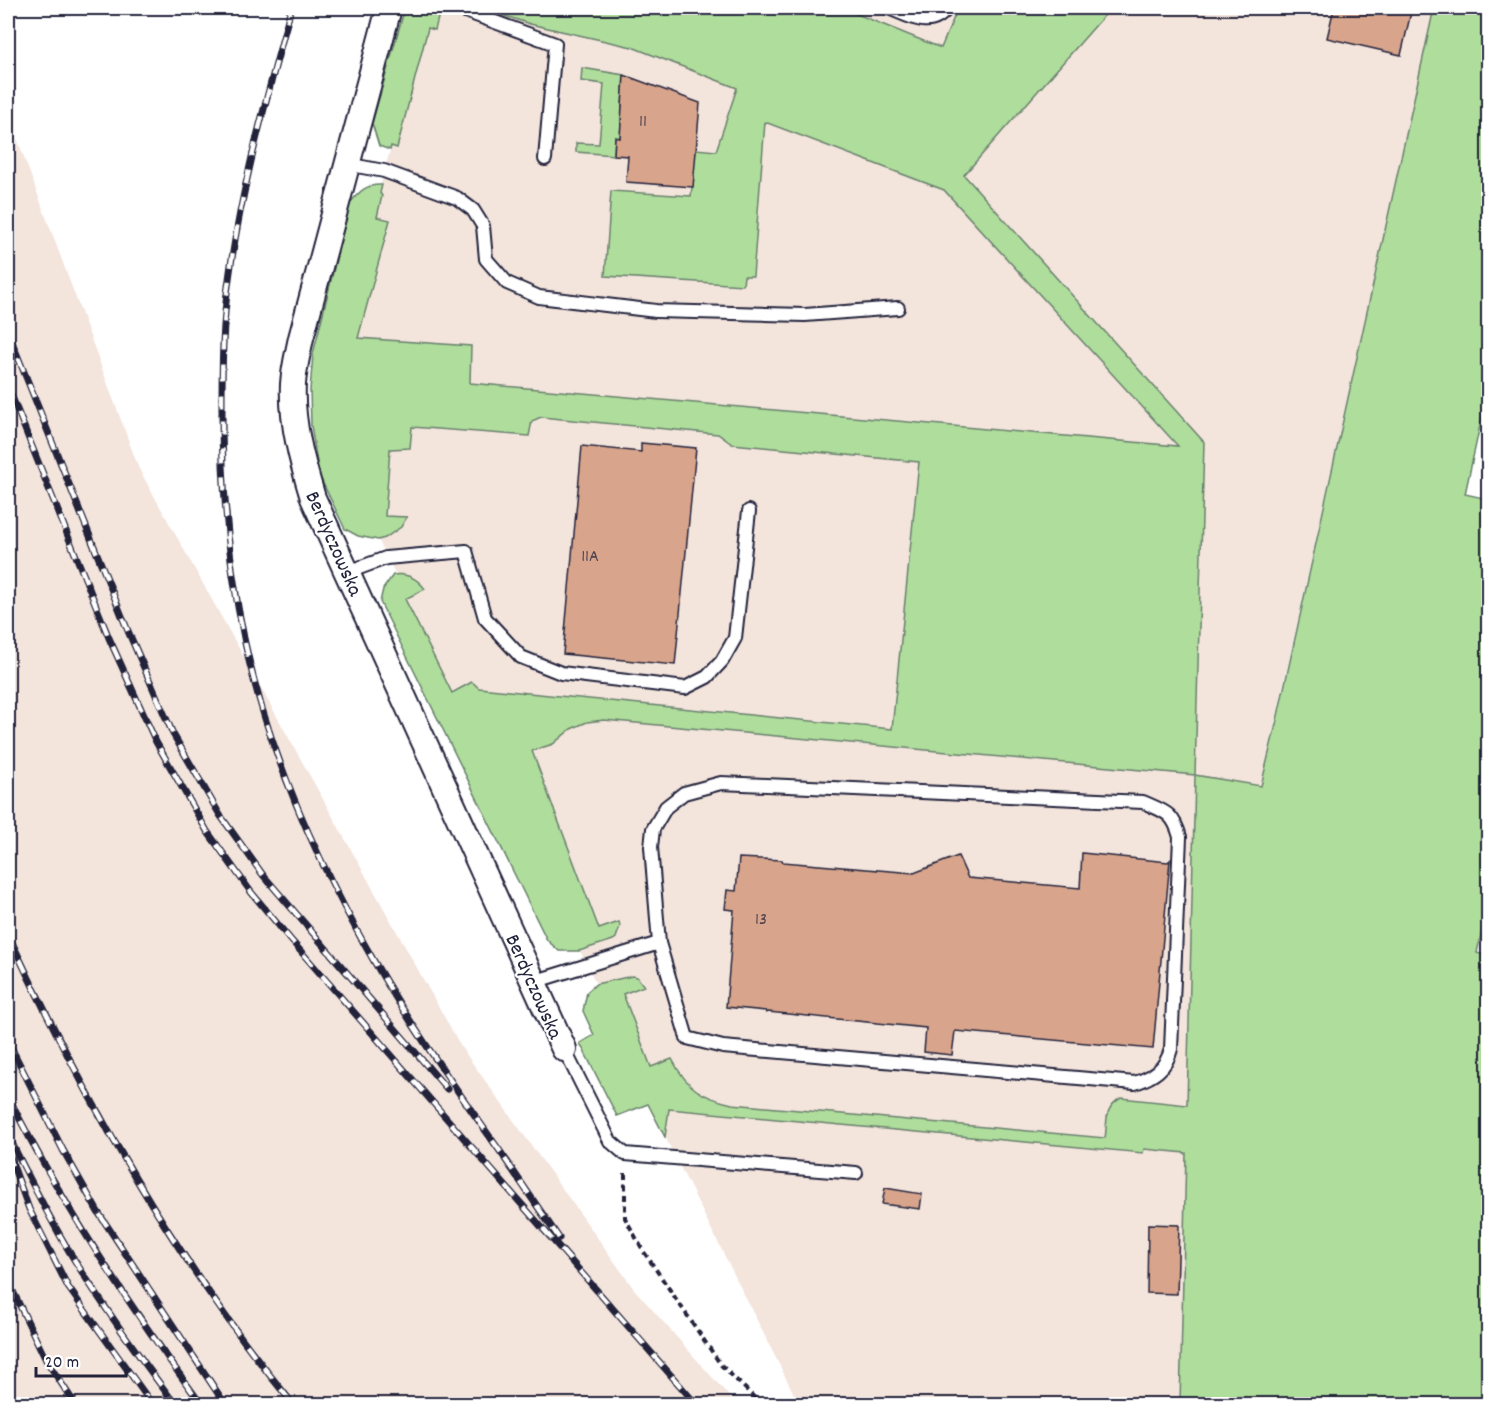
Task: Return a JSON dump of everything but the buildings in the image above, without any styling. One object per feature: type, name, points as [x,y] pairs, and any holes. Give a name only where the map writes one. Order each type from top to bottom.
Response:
[{"type":"street","name":"Berdyczowska","points":[[388,8],[306,318],[293,385],[301,459],[313,498],[564,1049]]},
{"type":"lane","points":[[456,8],[555,44],[545,159]]},
{"type":"lane","points":[[889,8],[926,21],[939,18],[947,8]]},
{"type":"lane","points":[[346,164],[384,171],[457,198],[473,210],[483,226],[486,259],[507,283],[538,297],[656,311],[805,315],[898,308]]},
{"type":"lane","points":[[348,572],[386,558],[466,552],[485,618],[521,657],[561,672],[685,688],[707,677],[722,661],[735,638],[748,511]]},
{"type":"lane","points":[[721,783],[1143,802],[1167,813],[1176,822],[1180,837],[1171,1049],[1168,1061],[1160,1070],[1135,1083],[723,1047],[687,1038],[659,943],[651,847],[654,829],[666,807],[684,793],[721,783]]},
{"type":"lane","points":[[533,982],[659,943]]},
{"type":"lane","points":[[564,1049],[610,1141],[625,1154],[856,1173]]},
{"type":"path","points":[[625,1154],[625,1218],[644,1252],[721,1365],[761,1404]]},
{"type":"shaded area","points":[[429,8],[1434,8],[1261,786],[1196,775],[1180,1404],[799,1404],[590,987],[596,983],[580,951],[570,952],[445,699],[396,575],[378,539],[324,391]]},
{"type":"shaded area","points":[[8,114],[139,469],[461,1047],[634,1289],[736,1404],[8,1404]]},
{"type":"green space","points":[[407,8],[440,10],[435,30],[428,28],[397,148],[391,146],[390,150],[379,146],[372,123],[404,11]]},
{"type":"green space","points":[[481,8],[842,8],[941,48],[958,8],[1111,8],[964,175],[1204,442],[1195,775],[604,720],[587,722],[571,729],[553,744],[532,751],[599,929],[619,922],[620,926],[613,940],[579,951],[559,951],[547,940],[380,602],[383,589],[393,575],[411,577],[425,589],[405,599],[452,693],[472,682],[479,688],[892,729],[919,462],[732,444],[718,434],[541,417],[532,421],[529,436],[412,427],[410,448],[390,449],[385,516],[407,517],[401,527],[385,538],[378,540],[358,536],[345,529],[319,475],[311,425],[310,390],[313,354],[350,203],[360,192],[367,187],[382,185],[377,217],[390,220],[358,338],[471,346],[470,383],[1178,446],[944,190],[765,122],[753,276],[744,276],[743,285],[605,276],[611,191],[691,196],[696,149],[716,151],[737,88],[632,47],[530,24]]},
{"type":"green space","points":[[1434,8],[1488,8],[1488,389],[1465,494],[1488,499],[1488,902],[1477,953],[1488,956],[1488,1404],[1180,1404],[1186,1153],[1144,1149],[1143,1153],[669,1109],[665,1137],[648,1104],[617,1116],[580,1043],[594,1035],[583,1011],[587,992],[596,984],[632,976],[637,977],[644,986],[623,994],[651,1067],[672,1059],[683,1077],[696,1090],[732,1104],[1105,1138],[1111,1106],[1121,1098],[1187,1105],[1195,775],[1261,786]]},
{"type":"green space","points":[[582,68],[624,75],[620,138],[615,138],[614,155],[576,152],[576,143],[599,144],[604,84],[581,81]]},
{"type":"railway","points":[[291,8],[240,210],[225,313],[222,381],[223,472],[239,615],[267,726],[298,808],[334,887],[406,1015],[509,1164]]},
{"type":"railway","points":[[8,332],[128,631],[173,734],[220,815],[263,875],[447,1089]]},
{"type":"railway","points":[[8,387],[109,638],[156,742],[207,831],[251,892],[290,939],[696,1404]]},
{"type":"railway","points":[[8,934],[69,1058],[136,1178],[210,1294],[293,1404]]},
{"type":"railway","points":[[8,1041],[63,1150],[98,1212],[225,1404]]},
{"type":"railway","points":[[8,1096],[74,1216],[148,1330],[201,1404]]},
{"type":"railway","points":[[8,1135],[75,1261],[175,1404]]},
{"type":"railway","points":[[8,1152],[29,1209],[68,1287],[152,1404]]},
{"type":"railway","points":[[505,1159],[559,1238]]},
{"type":"railway","points":[[8,1281],[46,1360],[75,1404]]}]
